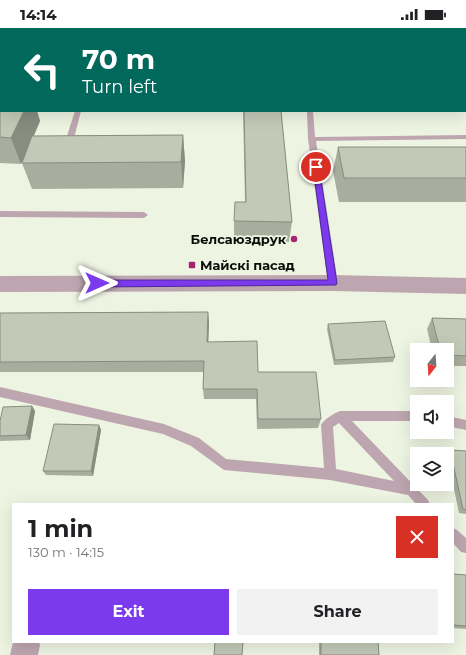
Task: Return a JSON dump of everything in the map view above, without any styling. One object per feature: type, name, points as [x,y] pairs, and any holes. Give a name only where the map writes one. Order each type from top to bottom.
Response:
[{"type":"street","points":[[0,284],[333,283],[466,286]]},
{"type":"lane","points":[[69,142],[78,112]]},
{"type":"lane","points":[[310,112],[312,139],[333,283]]},
{"type":"lane","points":[[312,139],[466,137]]},
{"type":"lane","points":[[0,214],[144,215]]},
{"type":"lane","points":[[0,392],[164,429],[195,442],[224,464],[330,474],[410,490]]},
{"type":"lane","points":[[330,474],[328,425],[340,416],[410,416]]},
{"type":"lane","points":[[340,416],[410,489]]},
{"type":"lane","points":[[454,422],[466,425]]},
{"type":"lane","points":[[412,491],[423,503]]},
{"type":"lane","points":[[454,535],[466,547]]},
{"type":"building","points":[[0,112],[24,112],[11,138],[0,137]]},
{"type":"building","points":[[244,112],[281,112],[292,222],[234,221],[235,202],[246,202]]},
{"type":"building","points":[[183,135],[181,162],[22,163],[32,136]]},
{"type":"building","points":[[338,147],[466,147],[466,178],[344,178]]},
{"type":"building","points":[[208,312],[207,342],[257,341],[258,372],[316,372],[321,419],[258,419],[257,389],[203,389],[204,361],[0,362],[0,313]]},
{"type":"building","points":[[432,318],[466,319],[466,356],[454,355],[454,343],[438,343]]},
{"type":"building","points":[[385,321],[395,357],[335,360],[328,324]]},
{"type":"building","points":[[32,406],[26,435],[0,436],[0,421],[3,407]]},
{"type":"building","points":[[54,424],[99,425],[91,471],[43,471]]},
{"type":"building","points":[[454,450],[466,451],[466,510],[463,509],[454,468]]},
{"type":"building","points":[[454,574],[466,575],[466,626],[454,625]]},
{"type":"building","points":[[215,643],[243,643],[242,655],[214,655]]},
{"type":"building","points":[[321,643],[378,643],[379,655],[321,655]]},
{"type":"place","name":"Белсаюздрук","points":[[294,239]]},
{"type":"place","name":"Майскі пасад","points":[[192,265]]},
{"type":"route","points":[[97,283],[333,283],[316,167]]}]
